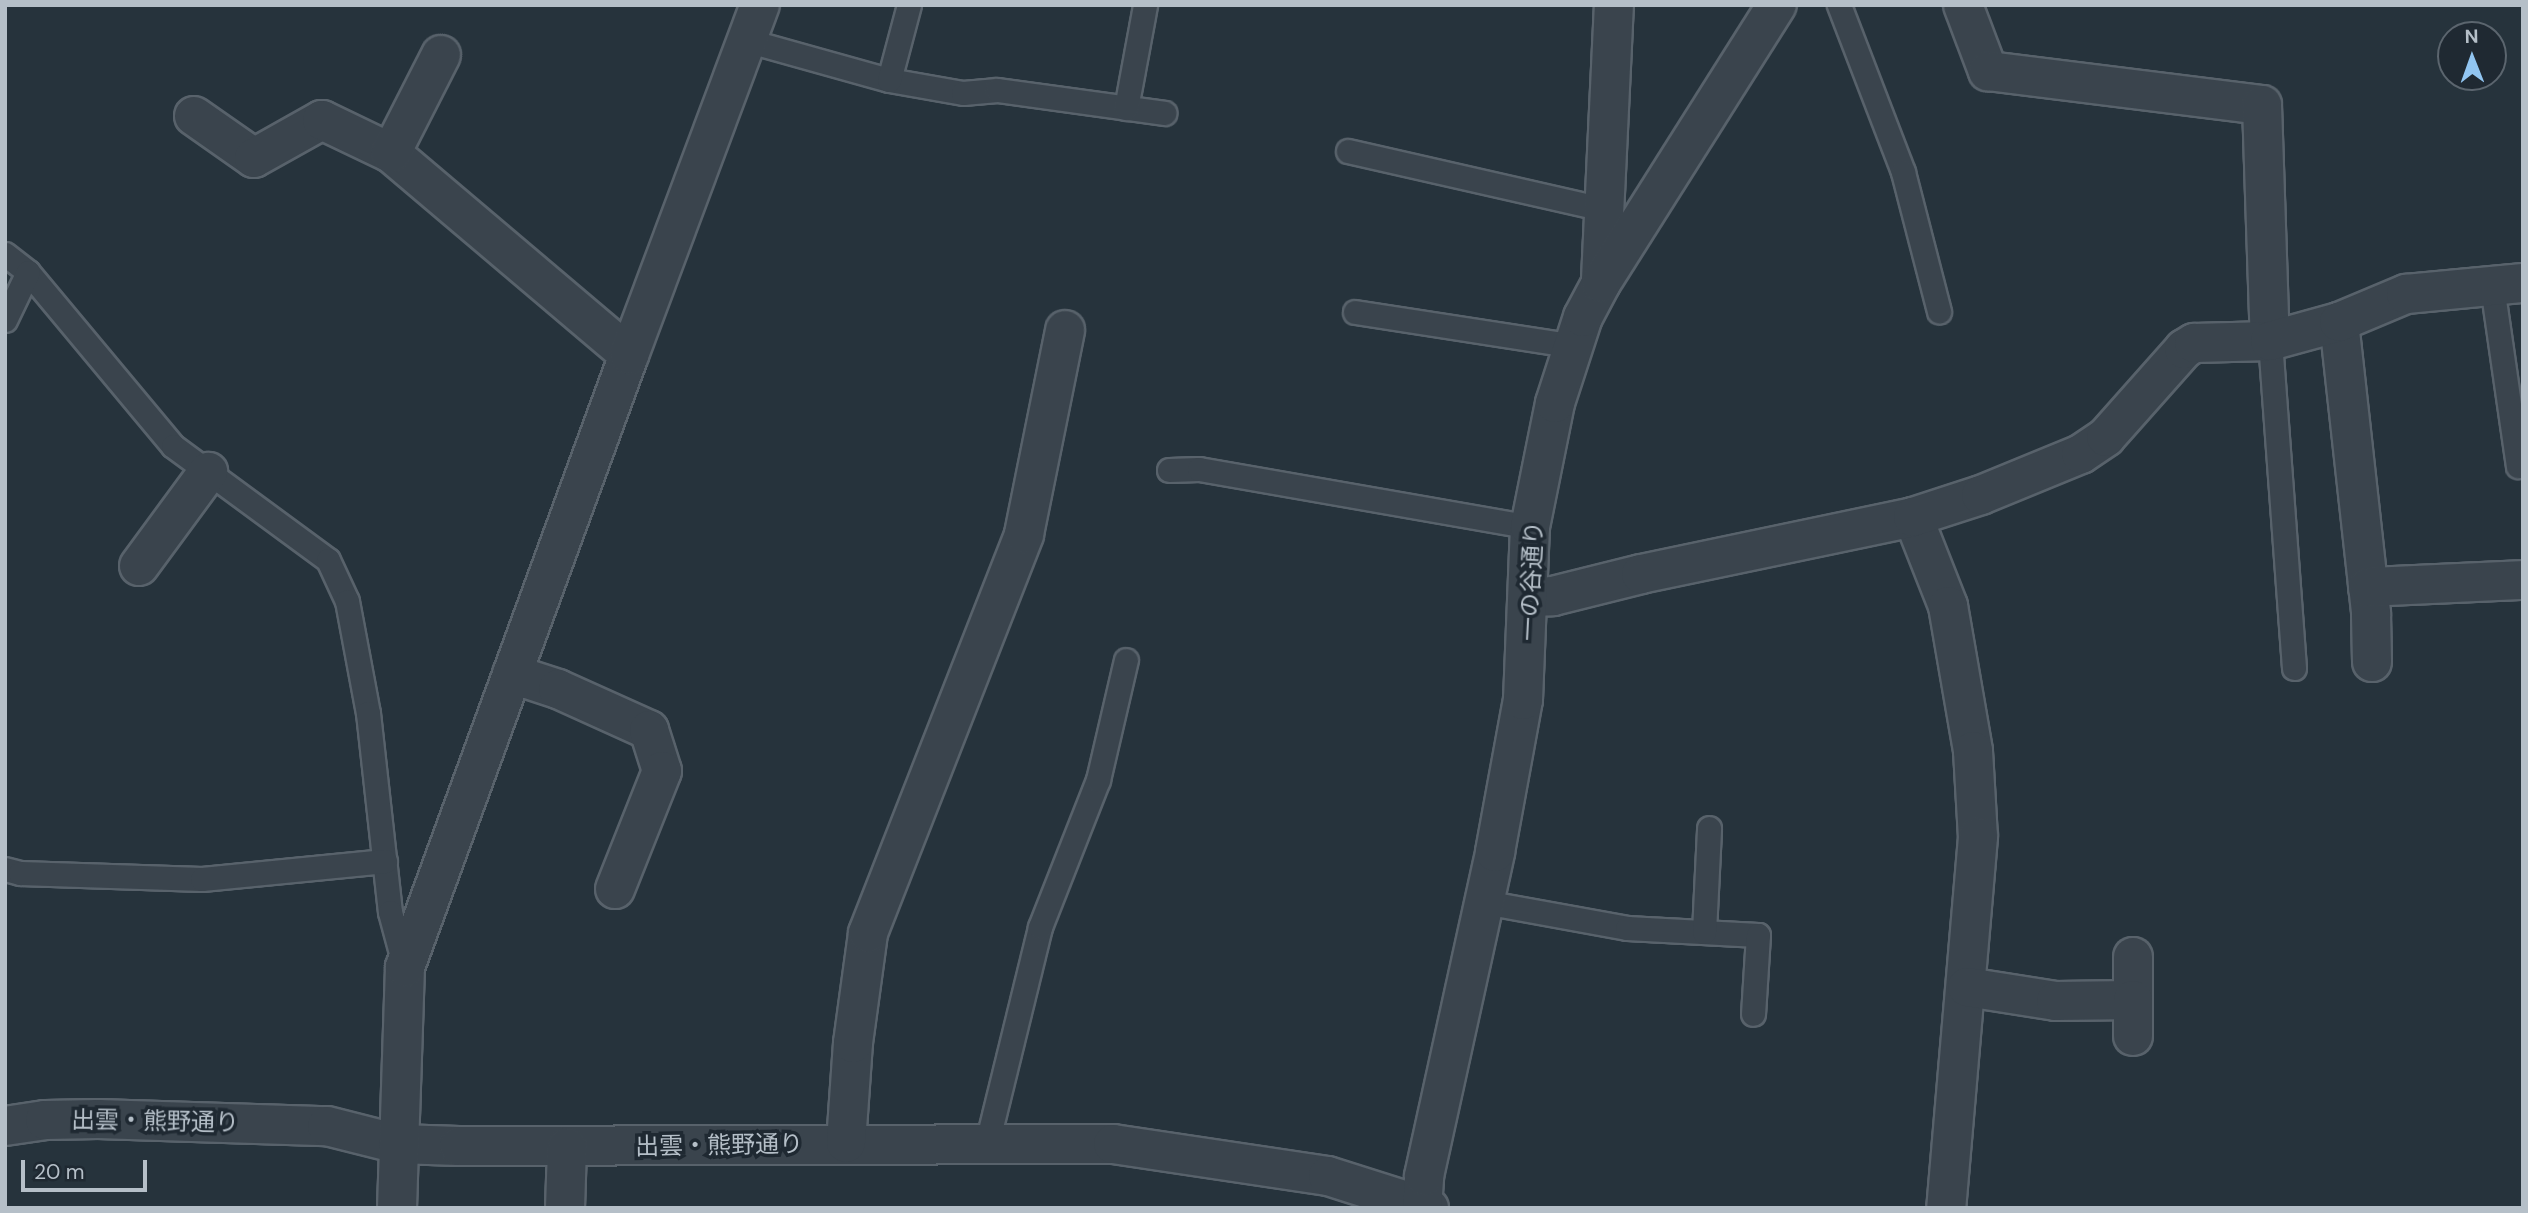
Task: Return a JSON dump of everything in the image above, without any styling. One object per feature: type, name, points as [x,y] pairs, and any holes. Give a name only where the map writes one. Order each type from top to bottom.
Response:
[{"type":"street","points":[[397,1208],[405,967],[629,355],[749,41],[760,5]]},
{"type":"street","points":[[1601,283],[1614,5]]},
{"type":"street","name":"一の谷通り","points":[[1424,1206],[1424,1176],[1484,902],[1523,700],[1530,527],[1555,403],[1583,317],[1601,283],[1777,5]]},
{"type":"street","points":[[1963,5],[1988,71],[2262,104],[2270,341]]},
{"type":"street","points":[[391,153],[441,55]]},
{"type":"street","points":[[194,116],[254,158],[322,120],[391,153],[629,355]]},
{"type":"street","points":[[1529,597],[1553,596],[1641,574],[1913,517],[1981,495],[2081,454],[2106,437],[2185,349],[2194,343],[2270,341],[2339,322],[2406,293],[2508,284]]},
{"type":"street","points":[[2339,322],[2368,587],[2372,662]]},
{"type":"street","points":[[846,1143],[853,1043],[868,933],[1024,534],[1065,330]]},
{"type":"street","points":[[139,566],[208,472]]},
{"type":"street","points":[[1913,517],[1948,606],[1973,751],[1978,837],[1946,1208]]},
{"type":"street","points":[[2368,587],[2523,580]]},
{"type":"street","points":[[512,674],[558,688],[649,730],[662,771],[615,889]]},
{"type":"street","points":[[1967,987],[2056,1001],[2133,1018],[2133,957]]},
{"type":"street","name":"出雲・熊野通り","points":[[5,1126],[45,1120],[98,1119],[327,1126],[398,1144],[567,1147],[846,1143],[1113,1144],[1328,1176],[1424,1206]]},
{"type":"street","points":[[565,1208],[567,1147]]},
{"type":"lane","points":[[889,80],[909,5]]},
{"type":"lane","points":[[1126,108],[1145,5]]},
{"type":"lane","points":[[1839,5],[1903,172],[1939,312]]},
{"type":"lane","points":[[749,41],[889,80],[963,93],[997,90],[1164,113]]},
{"type":"lane","points":[[1348,151],[1604,209]]},
{"type":"lane","points":[[5,254],[28,272],[173,446],[328,560],[347,601],[366,700],[390,912],[405,967]]},
{"type":"lane","points":[[5,320],[28,272]]},
{"type":"lane","points":[[2508,284],[2518,466]]},
{"type":"lane","points":[[1354,312],[1574,346]]},
{"type":"lane","points":[[2270,341],[2294,668]]},
{"type":"lane","points":[[1169,470],[1199,469],[1530,527]]},
{"type":"lane","points":[[987,1143],[1040,927],[1098,780],[1126,660]]},
{"type":"lane","points":[[1704,932],[1709,828]]},
{"type":"lane","points":[[5,869],[20,873],[202,878],[385,861]]},
{"type":"lane","points":[[1484,902],[1628,928],[1758,935],[1753,1014]]}]
